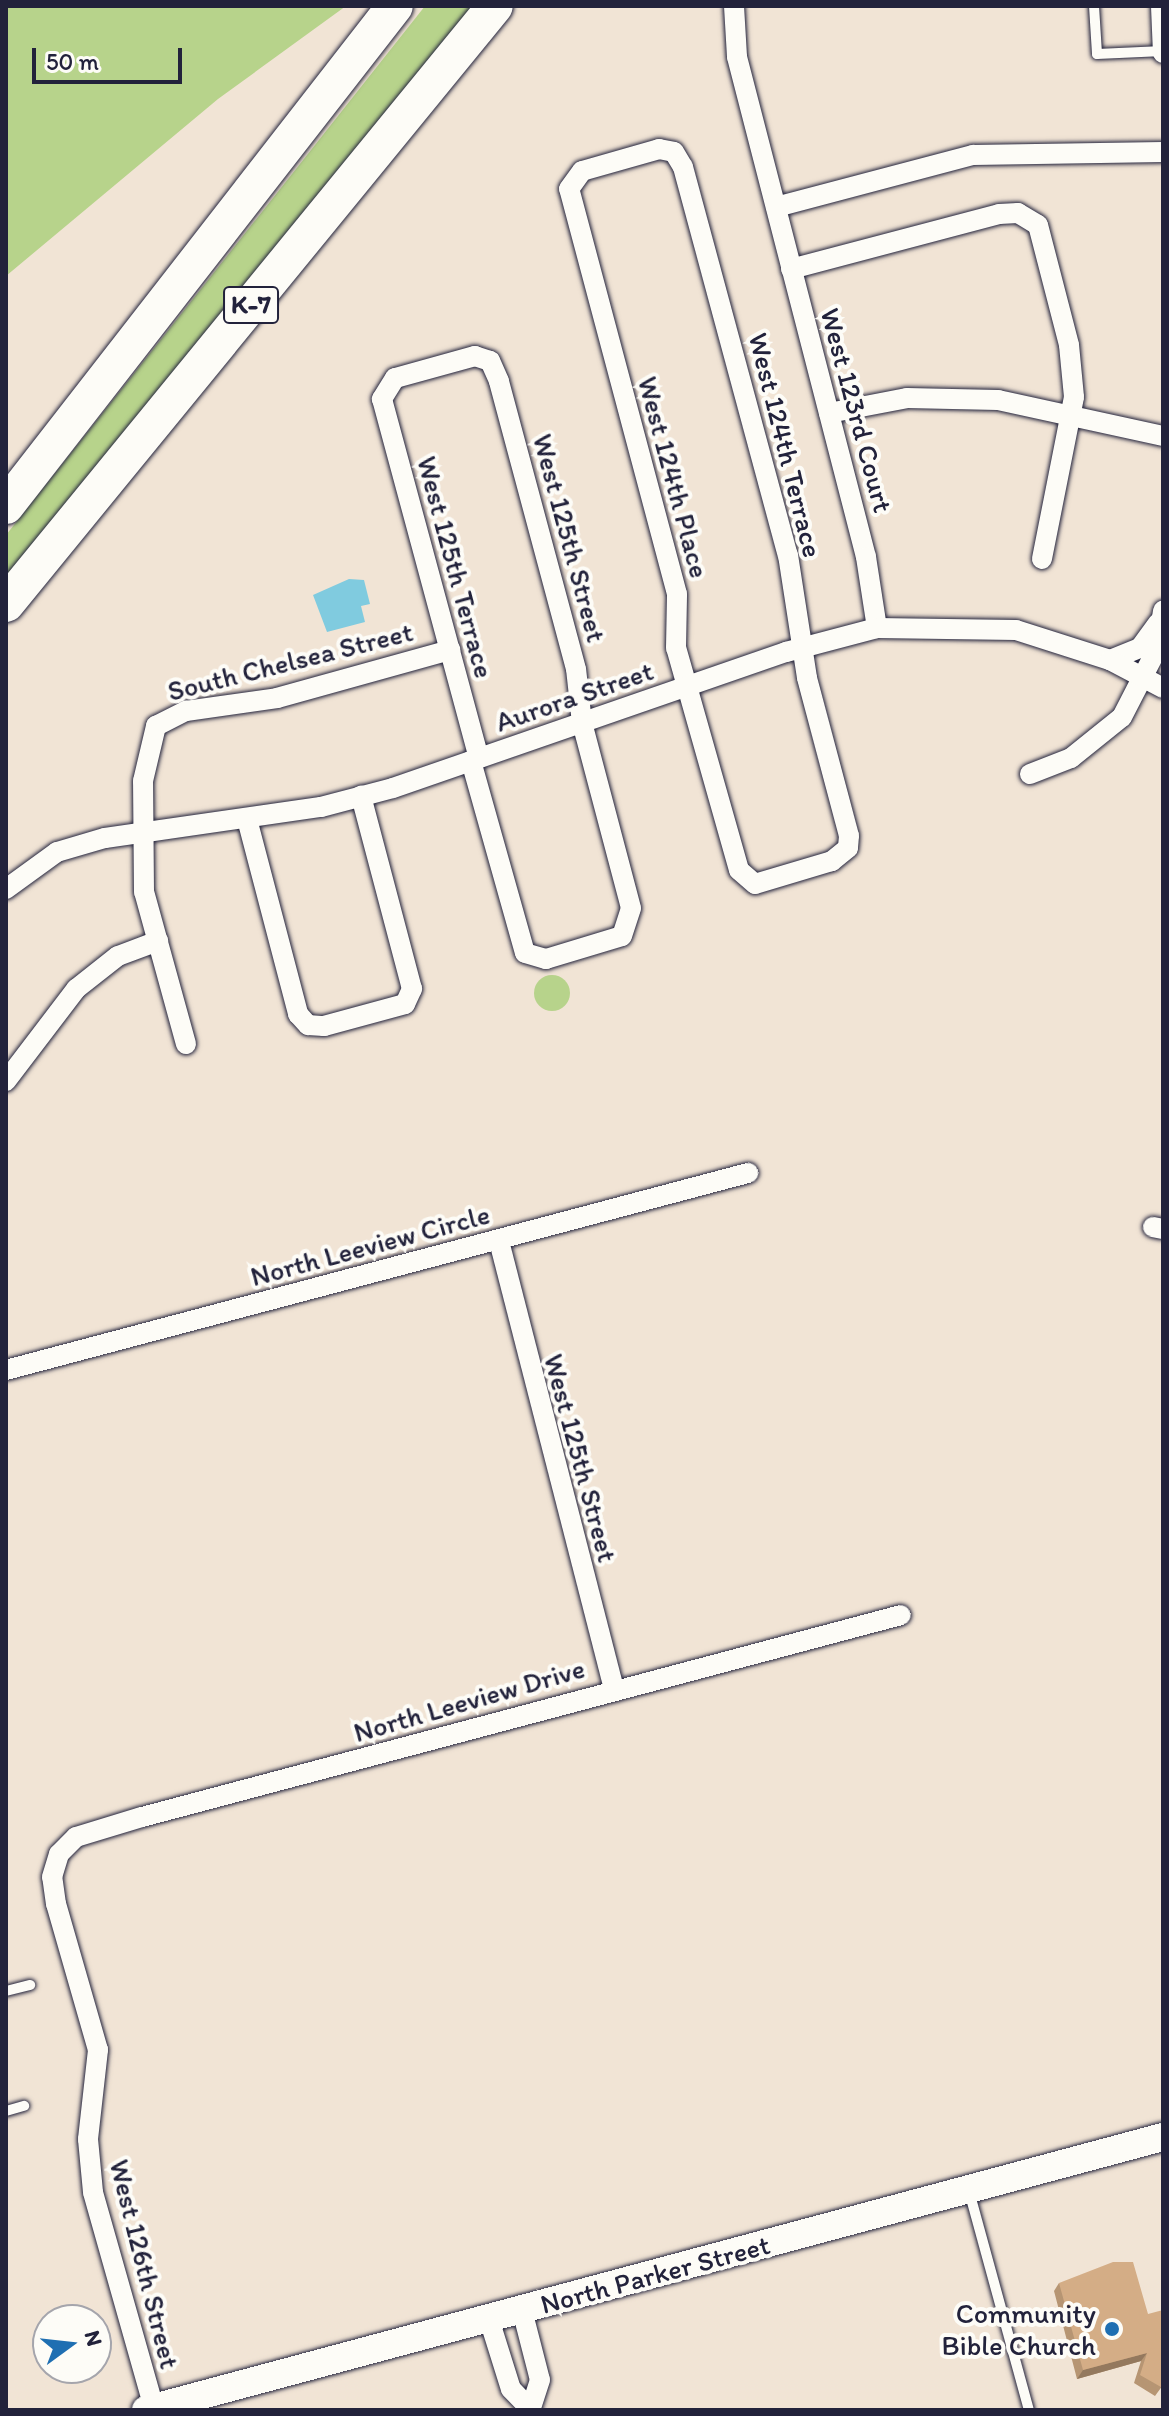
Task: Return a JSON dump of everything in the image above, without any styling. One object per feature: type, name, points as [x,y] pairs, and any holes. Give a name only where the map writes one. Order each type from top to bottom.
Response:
[{"type":"highway","name":"K-7","points":[[6,506],[395,6]]},
{"type":"highway","name":"K-7","points":[[6,604],[495,6]]},
{"type":"street","name":"West 123rd Court","points":[[734,6],[737,57],[829,413],[877,628]]},
{"type":"street","points":[[1161,6],[1163,52]]},
{"type":"street","name":"West 124th Terrace","points":[[573,177],[659,149],[680,157],[788,555],[802,648],[849,836],[839,857]]},
{"type":"street","points":[[776,207],[973,155],[1163,152]]},
{"type":"street","name":"West 124th Place","points":[[573,177],[570,201],[677,594],[676,648],[742,878],[755,884],[839,857]]},
{"type":"street","points":[[791,269],[999,214],[1031,217],[1069,345],[1071,411],[1042,559]]},
{"type":"street","name":"West 125th Street","points":[[383,390],[395,378],[470,357],[494,367],[576,669],[582,723],[633,918],[619,937],[532,957]]},
{"type":"street","name":"West 125th Terrace","points":[[383,390],[450,650],[521,947],[532,957]]},
{"type":"street","points":[[829,413],[943,397],[1071,411],[1163,436]]},
{"type":"street","points":[[1110,660],[1140,648],[1162,615]]},
{"type":"street","points":[[1030,774],[1098,739],[1158,684],[1162,615]]},
{"type":"street","name":"Aurora Street","points":[[6,889],[57,852],[146,831],[247,819],[361,796],[802,648],[877,628],[1016,630],[1110,660],[1158,684]]},
{"type":"street","name":"South Chelsea Street","points":[[186,1044],[144,892],[146,831],[143,781],[156,726],[170,716],[277,698],[450,650]]},
{"type":"street","points":[[247,819],[303,1022],[324,1026],[405,1004],[409,975],[361,796]]},
{"type":"street","points":[[6,1081],[76,989],[118,956],[158,941]]},
{"type":"street","name":"North Leeview Circle","points":[[6,1370],[748,1173]]},
{"type":"street","name":"West 125th Street","points":[[499,1241],[614,1689]]},
{"type":"street","name":"North Leeview Drive","points":[[59,1854],[76,1837],[142,1817],[901,1615]]},
{"type":"street","name":"West 126th Street","points":[[59,1854],[52,1877],[56,1904],[98,2050],[88,2139],[93,2192],[150,2409]]},
{"type":"street","name":"North Parker Street","points":[[150,2409],[1163,2137]]},
{"type":"street","points":[[489,2319],[511,2389],[531,2409],[540,2380],[522,2310]]},
{"type":"lane","points":[[1094,6],[1097,54],[1163,52]]},
{"type":"lane","points":[[6,1991],[30,1985]]},
{"type":"lane","points":[[6,2111],[24,2106]]},
{"type":"lane","points":[[969,2189],[1029,2410]]},
{"type":"green space","points":[[6,6],[346,6],[218,99],[6,276]]},
{"type":"green space","points":[[425,6],[474,6],[6,578],[6,535]]},
{"type":"green space","points":[[552,975],[565,980],[570,993],[565,1006],[552,1011],[539,1006],[534,993],[539,980]]},
{"type":"water","points":[[349,579],[364,580],[370,604],[361,606],[365,622],[327,632],[313,595]]},
{"type":"building","name":"Community Bible Church","points":[[1113,2262],[1133,2262],[1148,2314],[1163,2310],[1161,2387],[1140,2375],[1147,2353],[1083,2370],[1059,2283]]},
{"type":"place","name":"Community Bible Church","points":[[1112,2329]]}]
